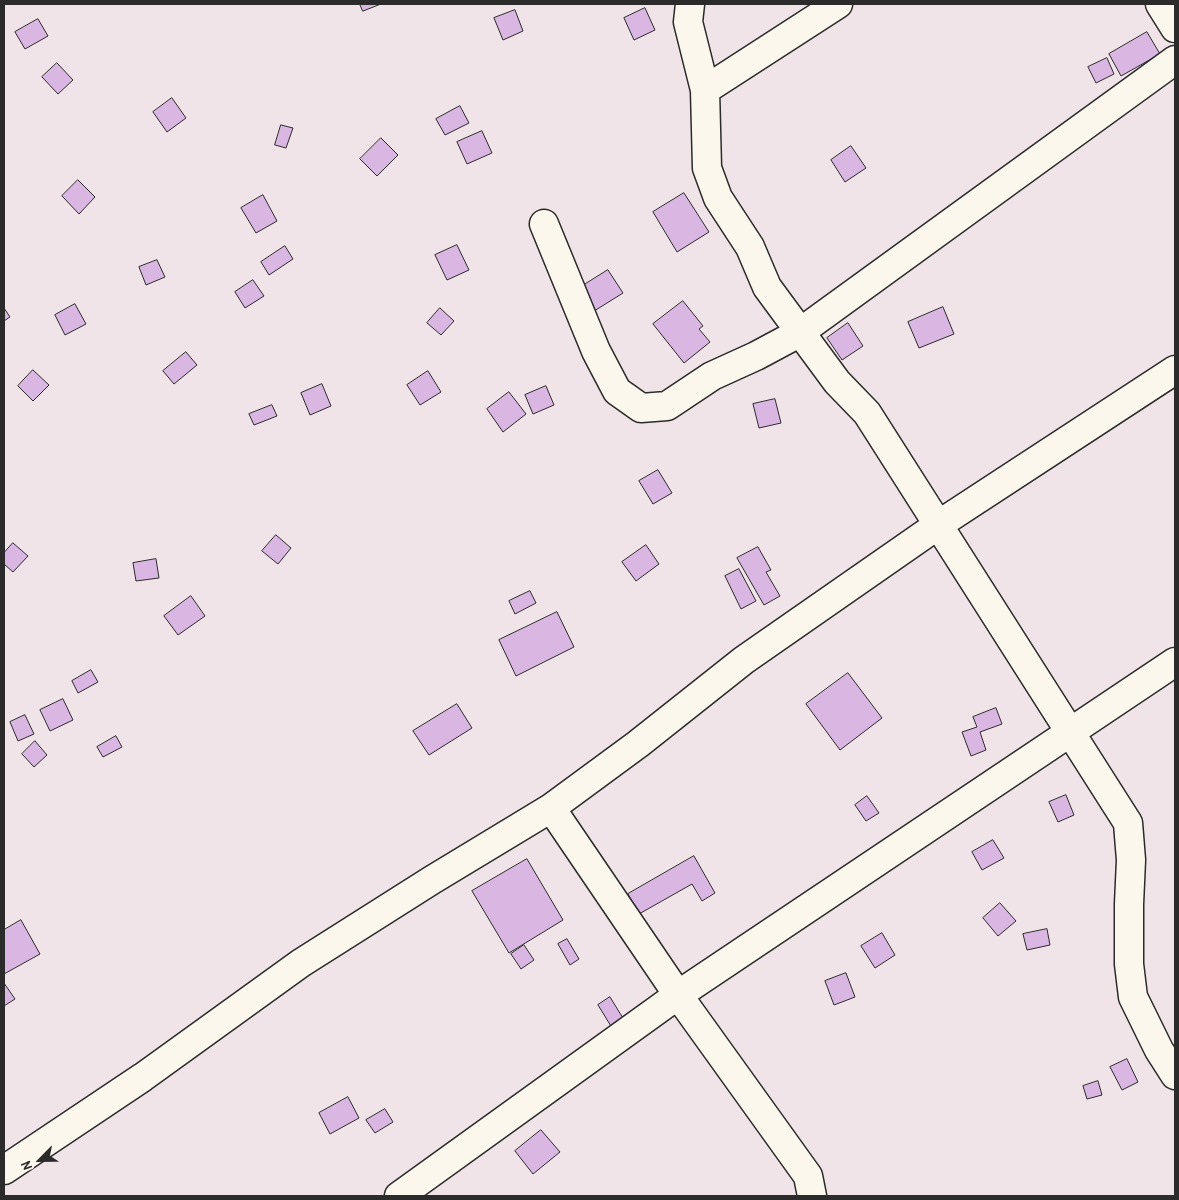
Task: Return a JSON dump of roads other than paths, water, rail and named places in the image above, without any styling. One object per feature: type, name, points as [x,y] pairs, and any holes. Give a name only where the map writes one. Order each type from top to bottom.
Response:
[{"type":"street","points":[[690,4],[688,22],[705,90],[707,168],[718,198],[750,248],[767,287],[799,333],[837,382],[867,414],[1128,823],[1131,860],[1128,904],[1129,964],[1133,997],[1159,1050],[1175,1075]]},
{"type":"street","points":[[705,90],[838,4]]},
{"type":"street","points":[[1160,4],[1175,28]]},
{"type":"street","points":[[544,224],[596,351],[617,391],[641,408],[667,406],[712,376],[799,333],[1175,60]]},
{"type":"street","points":[[4,1170],[143,1077],[301,963],[432,880],[551,808],[638,744],[744,660],[938,525],[1175,370]]},
{"type":"street","points":[[399,1196],[678,995],[1175,662]]},
{"type":"street","points":[[551,808],[678,995],[808,1176],[812,1196]]}]
